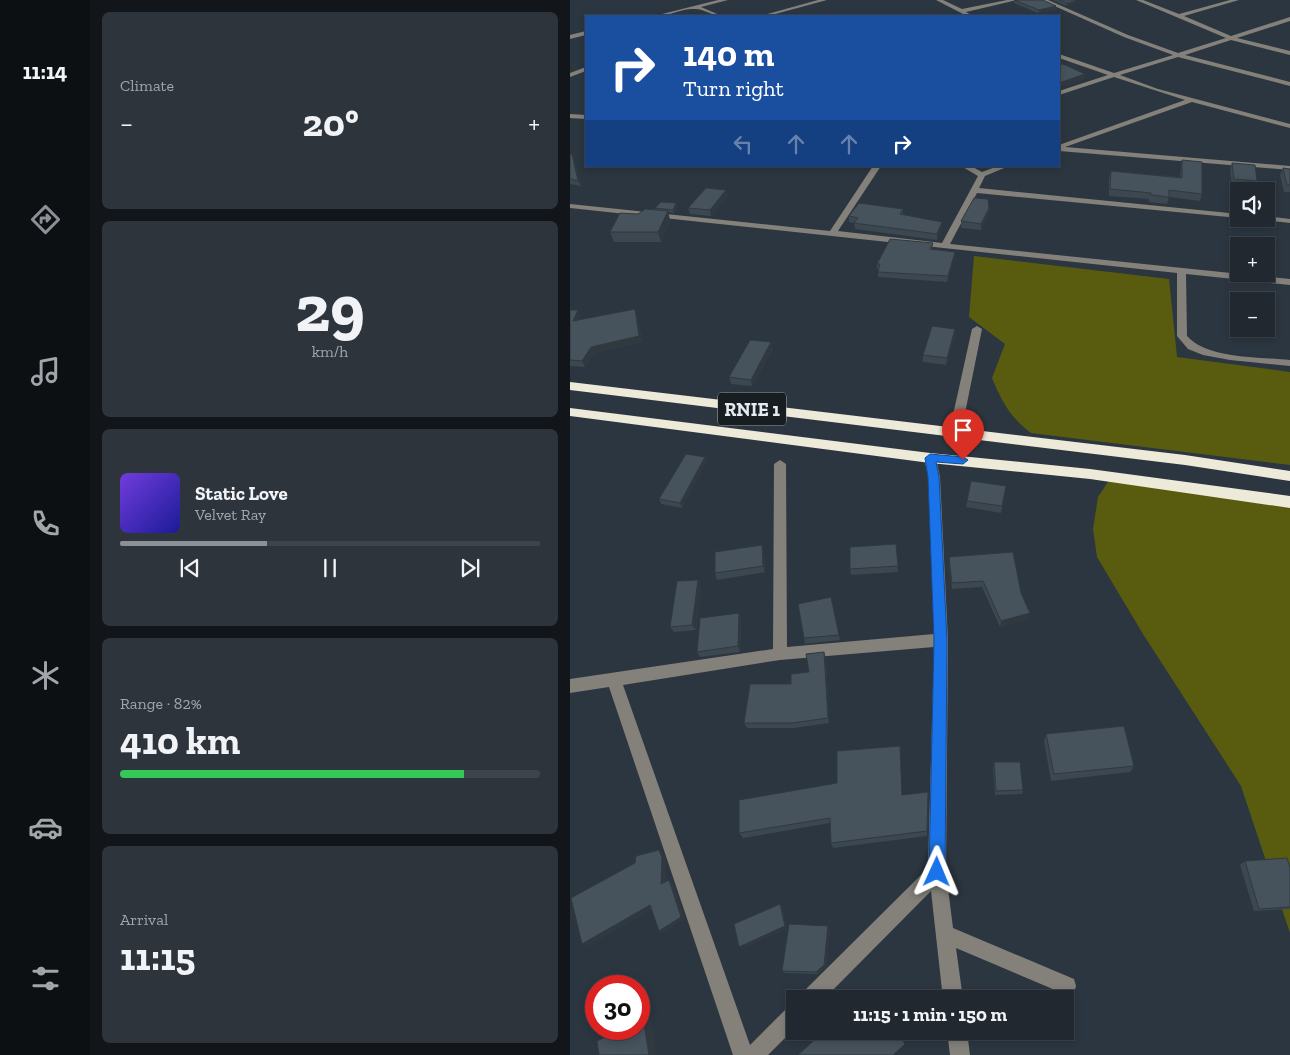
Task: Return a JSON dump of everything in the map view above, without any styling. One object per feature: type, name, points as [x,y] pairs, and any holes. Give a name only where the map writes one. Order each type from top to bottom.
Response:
[{"type":"highway","name":"RNIE 1","points":[[570,386],[1186,460],[1290,476]]},
{"type":"highway","name":"RNIE 1","points":[[570,412],[930,458],[1080,473],[1290,502]]},
{"type":"street","points":[[661,15],[725,0]]},
{"type":"street","points":[[767,15],[824,0]]},
{"type":"street","points":[[939,0],[968,15]]},
{"type":"street","points":[[961,12],[1014,0]]},
{"type":"street","points":[[1044,0],[1126,36],[1179,56],[1290,84]]},
{"type":"street","points":[[1139,0],[1234,38],[1290,53]]},
{"type":"street","points":[[1179,16],[1236,0]]},
{"type":"street","points":[[694,7],[717,15]]},
{"type":"street","points":[[1060,93],[1290,19]]},
{"type":"street","points":[[570,37],[585,34]]},
{"type":"street","points":[[1060,56],[1112,76],[1190,100],[1290,126]]},
{"type":"street","points":[[570,75],[585,70]]},
{"type":"street","points":[[1060,148],[1190,100]]},
{"type":"street","points":[[570,116],[585,117]]},
{"type":"street","points":[[1060,148],[1290,168]]},
{"type":"street","points":[[834,233],[876,167]]},
{"type":"street","points":[[967,167],[982,175]]},
{"type":"street","points":[[945,246],[982,175],[1002,167]]},
{"type":"street","points":[[974,190],[1230,215]]},
{"type":"street","points":[[570,206],[1290,282]]},
{"type":"street","points":[[1275,219],[1290,221]]},
{"type":"street","points":[[1181,272],[1182,336],[1187,343],[1195,348],[1215,354],[1290,363]]},
{"type":"street","points":[[955,433],[977,329]]},
{"type":"street","points":[[930,458],[934,477],[941,640],[937,872],[952,990]]},
{"type":"street","points":[[780,464],[780,654]]},
{"type":"street","points":[[570,686],[780,654],[941,640]]},
{"type":"street","points":[[614,680],[743,1055]]},
{"type":"street","points":[[819,990],[937,872]]},
{"type":"street","points":[[945,934],[1067,986]]},
{"type":"street","points":[[754,1055],[786,1023]]},
{"type":"street","points":[[958,1040],[960,1055]]},
{"type":"shaded area","points":[[974,256],[1169,279],[1177,357],[1290,372],[1290,465],[1031,433],[1017,421],[1007,408],[992,378],[1005,344],[969,317]]},
{"type":"shaded area","points":[[1112,476],[1290,497],[1290,933],[1241,786],[1143,634],[1097,557],[1093,529],[1098,497]]},
{"type":"building","points":[[1014,0],[1043,0],[1056,6],[1039,10]]},
{"type":"building","points":[[1059,0],[1074,0],[1076,1],[1067,3]]},
{"type":"building","points":[[1063,64],[1085,74],[1060,83],[1060,65]]},
{"type":"building","points":[[570,154],[572,154],[578,181],[570,179]]},
{"type":"building","points":[[1182,160],[1202,162],[1202,194],[1169,190],[1169,197],[1151,195],[1151,193],[1110,189],[1111,171],[1182,178]]},
{"type":"building","points":[[1232,163],[1255,165],[1257,181],[1234,179]]},
{"type":"building","points":[[1283,168],[1290,169],[1290,185],[1287,185]]},
{"type":"building","points":[[706,188],[726,190],[710,210],[688,208]]},
{"type":"building","points":[[974,198],[988,199],[989,208],[981,224],[961,221]]},
{"type":"building","points":[[661,202],[676,203],[673,210],[655,208]]},
{"type":"building","points":[[859,203],[903,209],[900,214],[942,222],[937,234],[854,223],[858,218],[849,216]]},
{"type":"building","points":[[645,209],[668,211],[658,232],[610,232],[620,213],[638,214]]},
{"type":"building","points":[[890,239],[933,243],[930,249],[955,252],[948,276],[878,272],[880,264],[877,264]]},
{"type":"building","points":[[635,309],[639,336],[591,347],[582,361],[570,360],[570,310],[578,310],[573,321]]},
{"type":"building","points":[[932,326],[955,329],[947,358],[923,355]]},
{"type":"building","points":[[750,340],[771,342],[751,380],[729,377]]},
{"type":"building","points":[[686,454],[705,457],[680,503],[659,499]]},
{"type":"building","points":[[971,481],[1006,486],[1002,506],[967,501]]},
{"type":"building","points":[[896,544],[898,566],[850,569],[850,547]]},
{"type":"building","points":[[762,545],[763,566],[715,573],[715,552]]},
{"type":"building","points":[[1013,552],[1021,593],[1030,613],[1001,621],[983,581],[952,583],[949,557]]},
{"type":"building","points":[[698,580],[692,625],[670,627],[677,581]]},
{"type":"building","points":[[831,597],[839,635],[804,638],[798,604]]},
{"type":"building","points":[[739,613],[738,646],[697,652],[700,618]]},
{"type":"building","points":[[824,652],[828,718],[792,723],[744,723],[750,684],[791,684],[791,674],[809,672],[806,654]]},
{"type":"building","points":[[1124,726],[1134,766],[1054,774],[1046,734]]},
{"type":"building","points":[[900,746],[902,795],[928,792],[927,831],[831,843],[830,818],[739,833],[739,800],[837,783],[837,751]]},
{"type":"building","points":[[994,762],[1020,762],[1023,790],[996,791]]},
{"type":"building","points":[[659,850],[662,858],[661,884],[669,880],[681,917],[659,931],[650,905],[582,944],[571,898],[635,863],[636,856]]},
{"type":"building","points":[[1287,858],[1290,868],[1290,907],[1259,909],[1245,861]]},
{"type":"building","points":[[780,904],[785,926],[739,947],[734,924]]},
{"type":"building","points":[[789,924],[828,926],[824,965],[816,972],[782,971]]},
{"type":"building","points":[[647,1040],[649,1055],[599,1055],[597,1041]]},
{"type":"building","points":[[814,1040],[903,1040],[905,1044],[893,1055],[798,1055]]},
{"type":"route","points":[[937,872],[941,640],[934,477],[930,458],[963,460]]}]
